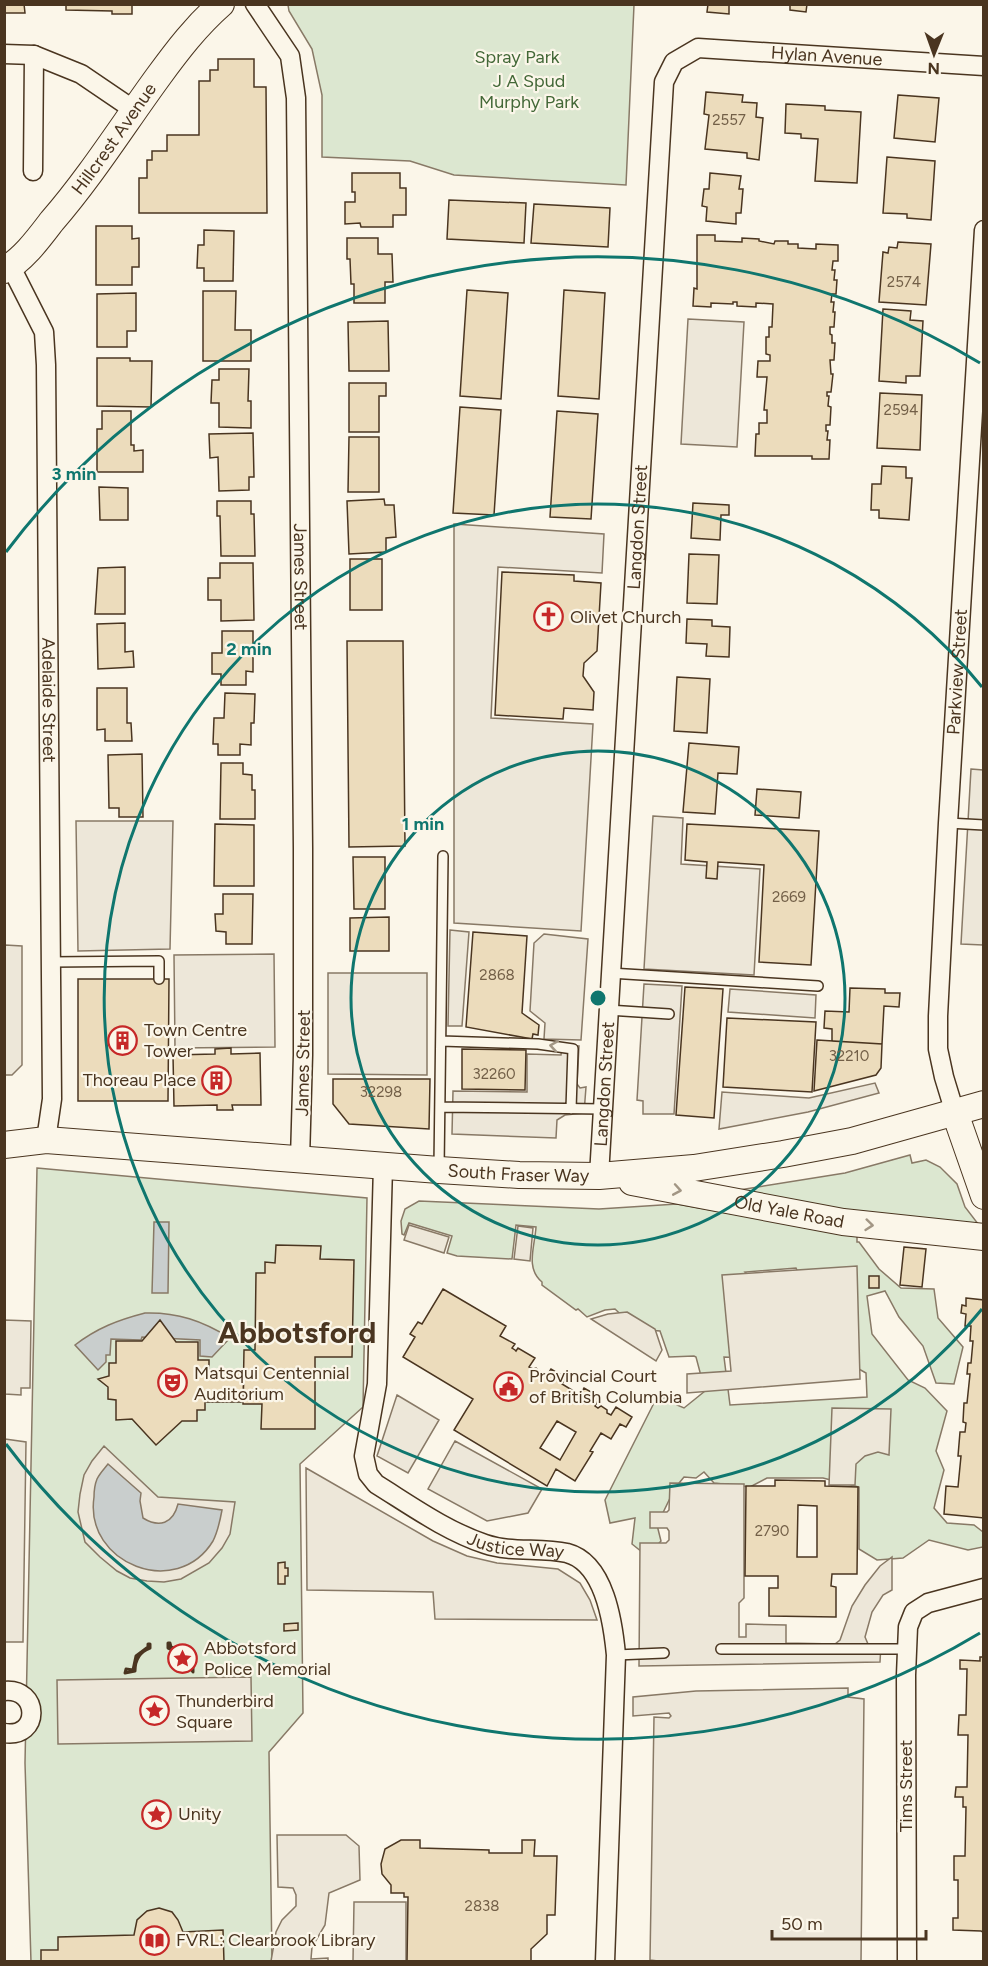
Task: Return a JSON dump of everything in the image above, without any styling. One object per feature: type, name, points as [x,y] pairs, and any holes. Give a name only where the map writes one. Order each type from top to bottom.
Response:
[{"type":"main road","name":"Hillcrest Avenue","points":[[8,269],[70,201],[134,110],[201,21],[220,4]]},
{"type":"main road","name":"South Fraser Way","points":[[4,1145],[46,1140],[439,1170],[519,1175],[599,1176],[694,1168],[783,1154],[852,1141],[984,1104]]},
{"type":"main road","points":[[955,1113],[984,1196]]},
{"type":"main road","name":"South Fraser Way","points":[[4,1126],[46,1140]]},
{"type":"main road","name":"Old Yale Road","points":[[599,1176],[843,1222],[984,1237]]},
{"type":"street","name":"James Street","points":[[255,4],[290,56],[296,98],[303,848],[303,1055],[300,1160]]},
{"type":"street","name":"Hylan Avenue","points":[[674,62],[698,48],[984,66]]},
{"type":"street","points":[[4,54],[34,55],[81,74],[134,110]]},
{"type":"street","points":[[33,171],[34,55]]},
{"type":"street","name":"Langdon Street","points":[[599,1176],[664,81],[674,62]]},
{"type":"street","name":"Parkview Street","points":[[955,1113],[938,1049],[939,1004],[984,230]]},
{"type":"street","name":"Adelaide Street","points":[[8,269],[44,332],[46,354],[52,1099],[46,1140]]},
{"type":"street","name":"Justice Way","points":[[383,1166],[377,1384],[364,1456],[368,1474],[376,1484],[464,1536],[487,1545],[509,1549],[568,1553],[581,1561],[595,1576],[607,1598],[614,1625],[616,1655],[605,1962]]},
{"type":"street","name":"Tims Street","points":[[907,1962],[908,1627],[914,1612],[928,1603],[984,1588]]},
{"type":"street","points":[[4,1691],[12,1690],[22,1693],[32,1710],[31,1718],[22,1732],[4,1733]]},
{"type":"lane","points":[[948,823],[984,825]]},
{"type":"lane","points":[[439,1170],[442,856]]},
{"type":"lane","points":[[51,962],[159,961],[159,978]]},
{"type":"lane","points":[[610,973],[818,986]]},
{"type":"lane","points":[[608,1010],[669,1014]]},
{"type":"lane","points":[[441,1041],[538,1044],[573,1049],[571,1109]]},
{"type":"lane","points":[[440,1107],[603,1109]]},
{"type":"lane","points":[[721,1649],[907,1648]]},
{"type":"lane","points":[[616,1655],[664,1653]]},
{"type":"green space","name":"J A Spud Murphy Park","points":[[288,5],[634,5],[626,185],[454,175],[410,161],[322,157],[322,95],[312,49],[289,11]]},
{"type":"green space","points":[[910,1155],[912,1163],[926,1160],[940,1167],[957,1184],[965,1207],[982,1229],[845,1215],[733,1191],[845,1173]]},
{"type":"green space","points":[[37,1168],[367,1198],[363,1407],[300,1464],[303,1713],[269,1752],[272,1961],[31,1962],[25,1763]]},
{"type":"green space","points":[[419,1201],[599,1209],[677,1204],[857,1236],[857,1242],[879,1269],[901,1288],[934,1289],[938,1318],[963,1347],[954,1384],[936,1383],[923,1346],[899,1317],[885,1291],[867,1296],[872,1334],[908,1380],[925,1388],[947,1411],[936,1451],[944,1470],[934,1508],[947,1523],[974,1525],[983,1532],[983,1547],[968,1550],[929,1540],[903,1558],[877,1560],[859,1549],[859,1487],[823,1478],[767,1478],[750,1487],[714,1483],[704,1472],[696,1478],[684,1477],[675,1488],[657,1525],[661,1541],[647,1556],[632,1544],[635,1518],[610,1523],[605,1500],[655,1401],[674,1394],[677,1405],[684,1408],[705,1391],[696,1357],[669,1357],[660,1331],[636,1329],[615,1309],[587,1317],[542,1285],[532,1263],[536,1227],[516,1225],[512,1259],[457,1256],[447,1253],[452,1236],[409,1223],[404,1235],[402,1234],[401,1221],[405,1209]],"holes":[[[796,1268],[834,1355],[866,1373],[867,1397],[730,1405],[724,1357],[750,1358],[764,1292],[745,1272]]]},
{"type":"shaded area","points":[[688,319],[744,322],[737,447],[681,444]]},
{"type":"shaded area","points":[[454,524],[604,534],[602,573],[498,567],[491,718],[593,724],[581,931],[454,923]]},
{"type":"shaded area","points":[[971,769],[983,770],[983,945],[961,944]]},
{"type":"shaded area","points":[[653,816],[683,818],[681,864],[760,869],[754,975],[644,969]]},
{"type":"shaded area","points":[[76,821],[173,821],[170,949],[78,951]]},
{"type":"shaded area","points":[[450,930],[469,932],[462,1026],[448,1026]]},
{"type":"shaded area","points":[[544,934],[588,939],[581,1040],[544,1039],[545,1023],[530,1011],[534,943]]},
{"type":"shaded area","points":[[5,945],[22,946],[22,1065],[12,1075],[5,1075]]},
{"type":"shaded area","points":[[274,954],[275,1047],[175,1048],[174,955]]},
{"type":"shaded area","points":[[328,973],[427,973],[427,1075],[328,1074]]},
{"type":"shaded area","points":[[644,984],[682,986],[674,1114],[643,1114],[643,1101],[637,1100]]},
{"type":"shaded area","points":[[730,989],[816,995],[815,1018],[728,1012]]},
{"type":"shaded area","points":[[562,1045],[579,1046],[577,1084],[580,1088],[586,1087],[584,1113],[565,1115],[557,1120],[556,1138],[452,1134],[453,1091],[527,1092],[527,1054],[561,1055]]},
{"type":"shaded area","points":[[875,1083],[879,1093],[808,1112],[719,1129],[722,1092],[809,1098]]},
{"type":"shaded area","points":[[154,1222],[169,1222],[168,1293],[152,1293]]},
{"type":"shaded area","points":[[409,1225],[449,1237],[444,1253],[404,1240]]},
{"type":"shaded area","points":[[518,1226],[533,1228],[530,1261],[514,1259]]},
{"type":"shaded area","points":[[857,1266],[860,1379],[687,1393],[687,1374],[731,1371],[722,1275]]},
{"type":"shaded area","points":[[627,1312],[655,1329],[662,1350],[656,1361],[591,1319]]},
{"type":"shaded area","points":[[145,1313],[179,1316],[210,1327],[230,1338],[212,1357],[200,1356],[200,1340],[142,1337],[141,1340],[111,1339],[110,1355],[106,1355],[106,1362],[98,1370],[75,1345],[108,1325]]},
{"type":"shaded area","points":[[4,1320],[31,1321],[30,1388],[21,1388],[21,1395],[5,1394]]},
{"type":"shaded area","points":[[397,1395],[439,1420],[408,1473],[377,1456]]},
{"type":"shaded area","points":[[832,1408],[891,1409],[889,1455],[878,1452],[865,1456],[856,1464],[855,1485],[829,1485]]},
{"type":"shaded area","points":[[5,1439],[26,1442],[23,1642],[5,1642]]},
{"type":"shaded area","points":[[455,1441],[542,1489],[528,1513],[487,1521],[428,1489]]},
{"type":"shaded area","points":[[104,1446],[158,1497],[235,1502],[230,1534],[209,1563],[181,1579],[164,1582],[147,1581],[130,1578],[117,1571],[85,1542],[78,1512],[80,1494],[84,1475]]},
{"type":"shaded area","points":[[108,1464],[141,1493],[143,1518],[149,1521],[160,1523],[169,1520],[178,1504],[222,1510],[213,1541],[197,1559],[178,1568],[157,1571],[136,1566],[118,1556],[103,1540],[95,1521],[96,1483]]},
{"type":"shaded area","points":[[306,1468],[433,1541],[467,1556],[497,1563],[558,1569],[580,1583],[590,1600],[597,1620],[435,1619],[433,1592],[307,1590]]},
{"type":"shaded area","points":[[670,1483],[744,1484],[744,1598],[739,1603],[739,1637],[746,1637],[746,1624],[786,1625],[786,1643],[835,1644],[840,1640],[852,1606],[865,1585],[880,1566],[892,1557],[892,1590],[883,1595],[872,1612],[865,1637],[868,1644],[881,1644],[880,1662],[639,1666],[640,1543],[666,1543],[669,1540],[667,1528],[650,1528],[650,1512],[669,1510]]},
{"type":"shaded area","name":"Thunderbird Square","points":[[251,1677],[252,1741],[58,1744],[57,1680]]},
{"type":"shaded area","points":[[848,1688],[848,1697],[864,1699],[861,1961],[666,1962],[650,1960],[654,1717],[669,1718],[671,1716],[669,1713],[633,1716],[633,1697],[696,1691]]},
{"type":"shaded area","points":[[277,1835],[346,1835],[359,1846],[360,1880],[329,1893],[325,1925],[312,1947],[311,1959],[328,1958],[328,1961],[271,1961],[276,1932],[282,1920],[296,1906],[296,1895],[293,1888],[278,1887]]},
{"type":"shaded area","points":[[354,1902],[406,1902],[406,1961],[353,1961]]},
{"type":"building","points":[[4,4],[24,4],[25,13],[6,13],[4,15]]},
{"type":"building","points":[[66,4],[132,4],[132,14],[66,10]]},
{"type":"building","points":[[708,4],[729,4],[729,14],[707,12]]},
{"type":"building","points":[[790,4],[807,4],[806,12],[790,10]]},
{"type":"building","points":[[218,59],[254,59],[254,87],[266,87],[267,213],[139,213],[139,178],[147,178],[147,160],[152,160],[152,151],[167,151],[167,135],[199,135],[199,81],[210,81],[210,70],[218,70]]},
{"type":"building","points":[[706,92],[743,95],[742,102],[757,103],[756,117],[763,118],[759,160],[747,158],[747,153],[705,149],[709,115],[704,114]]},
{"type":"building","points":[[898,95],[939,98],[935,142],[894,138]]},
{"type":"building","points":[[786,104],[825,106],[825,110],[861,112],[857,183],[815,181],[818,139],[801,138],[801,134],[785,133]]},
{"type":"building","points":[[887,157],[935,161],[931,220],[907,218],[907,214],[883,213]]},
{"type":"building","points":[[352,173],[400,173],[400,188],[406,188],[406,215],[393,215],[393,227],[361,227],[360,223],[345,224],[345,202],[355,202],[355,192],[352,192]]},
{"type":"building","points":[[710,173],[741,176],[739,189],[743,189],[741,213],[736,213],[736,224],[706,221],[707,207],[702,206],[704,189],[709,189]]},
{"type":"building","points":[[449,200],[526,203],[524,243],[447,239]]},
{"type":"building","points":[[534,204],[610,208],[608,247],[531,243]]},
{"type":"building","points":[[96,226],[132,226],[132,239],[139,238],[139,267],[132,267],[132,285],[96,285]]},
{"type":"building","points":[[204,230],[234,231],[233,281],[204,281],[204,268],[197,268],[198,245],[204,245]]},
{"type":"building","points":[[697,235],[715,235],[715,241],[742,242],[742,238],[759,239],[759,241],[774,244],[775,241],[788,241],[788,244],[798,244],[798,248],[816,249],[816,244],[838,245],[838,261],[833,261],[832,270],[835,270],[834,280],[837,280],[836,294],[832,294],[831,302],[834,302],[833,312],[835,312],[834,327],[830,327],[830,334],[832,343],[835,343],[834,360],[830,360],[831,374],[833,374],[831,392],[827,392],[828,406],[831,407],[830,425],[826,425],[827,440],[830,440],[829,459],[812,459],[812,456],[755,456],[759,423],[767,423],[767,410],[764,410],[767,377],[757,377],[758,361],[770,361],[770,355],[766,354],[766,337],[769,337],[769,327],[772,327],[773,304],[756,303],[756,307],[737,306],[737,302],[733,302],[733,304],[711,303],[711,307],[693,306],[694,288],[697,289]]},
{"type":"building","points":[[347,238],[378,238],[378,254],[392,254],[393,282],[385,282],[385,303],[354,303],[354,284],[351,284],[350,259],[347,259]]},
{"type":"building","points":[[898,242],[931,244],[926,305],[879,302],[883,252],[888,253],[889,247],[897,248]]},
{"type":"building","points":[[467,290],[508,293],[501,399],[460,396]]},
{"type":"building","points":[[564,290],[605,293],[599,399],[558,396]]},
{"type":"building","points":[[203,291],[236,291],[235,330],[251,330],[251,361],[203,361]]},
{"type":"building","points":[[136,293],[136,331],[127,331],[127,347],[97,347],[97,294]]},
{"type":"building","points":[[883,309],[911,311],[910,320],[923,321],[920,376],[906,376],[906,383],[879,381]]},
{"type":"building","points":[[388,321],[389,371],[349,371],[348,322]]},
{"type":"building","points":[[97,358],[152,361],[151,407],[97,406]]},
{"type":"building","points":[[219,369],[249,369],[248,401],[251,401],[251,428],[219,427],[219,403],[211,403],[212,380],[219,380]]},
{"type":"building","points":[[349,383],[386,383],[386,396],[379,396],[379,432],[349,432]]},
{"type":"building","points":[[880,393],[922,395],[920,450],[877,448]]},
{"type":"building","points":[[460,407],[501,410],[494,515],[453,513]]},
{"type":"building","points":[[102,411],[131,411],[131,445],[134,445],[134,451],[143,450],[143,472],[97,472],[97,429],[102,429]]},
{"type":"building","points":[[557,411],[598,414],[591,519],[550,517]]},
{"type":"building","points":[[253,433],[254,477],[249,477],[249,490],[219,491],[218,457],[210,458],[209,434]]},
{"type":"building","points":[[349,437],[379,437],[379,492],[348,492]]},
{"type":"building","points":[[882,466],[906,467],[906,478],[912,478],[909,520],[879,518],[879,510],[871,510],[872,484],[881,484]]},
{"type":"building","points":[[99,487],[128,488],[128,520],[100,520]]},
{"type":"building","points":[[384,499],[385,505],[394,505],[396,537],[386,538],[386,552],[349,554],[347,501]]},
{"type":"building","points":[[217,501],[251,501],[251,514],[254,514],[255,556],[221,556],[220,516],[217,516]]},
{"type":"building","points":[[693,503],[729,505],[729,515],[721,515],[720,540],[691,538]]},
{"type":"building","points":[[689,554],[719,555],[717,604],[687,603]]},
{"type":"building","points":[[350,559],[382,559],[382,610],[350,610]]},
{"type":"building","points":[[220,563],[253,563],[254,620],[221,621],[221,600],[208,600],[208,578],[220,578]]},
{"type":"building","points":[[125,567],[125,614],[95,614],[98,568]]},
{"type":"building","name":"Olivet Church","points":[[502,572],[574,575],[574,581],[601,583],[597,651],[584,663],[583,676],[594,692],[593,710],[564,708],[563,719],[495,715]]},
{"type":"building","points":[[687,619],[712,620],[712,626],[730,627],[729,657],[706,656],[707,644],[686,643]]},
{"type":"building","points":[[125,623],[125,652],[133,651],[134,667],[98,669],[97,624]]},
{"type":"building","points":[[222,631],[253,631],[253,672],[246,671],[246,685],[221,685],[221,674],[212,674],[212,653],[222,653]]},
{"type":"building","points":[[347,641],[403,641],[405,846],[349,847]]},
{"type":"building","points":[[677,677],[710,679],[707,733],[674,731]]},
{"type":"building","points":[[97,688],[127,688],[127,723],[131,723],[132,741],[105,741],[105,729],[97,730]]},
{"type":"building","points":[[225,693],[255,694],[251,745],[240,744],[240,755],[218,755],[218,744],[213,744],[214,718],[224,718]]},
{"type":"building","points":[[689,743],[739,747],[737,774],[718,773],[715,814],[683,812]]},
{"type":"building","points":[[142,754],[143,817],[119,817],[119,808],[109,808],[108,755]]},
{"type":"building","points":[[221,763],[243,763],[243,774],[252,775],[252,790],[255,790],[255,819],[220,819]]},
{"type":"building","points":[[757,789],[801,792],[799,818],[755,815]]},
{"type":"building","points":[[215,824],[254,825],[254,886],[214,886]]},
{"type":"building","points":[[687,824],[819,831],[811,965],[759,962],[764,865],[718,862],[717,879],[706,878],[707,862],[685,860]]},
{"type":"building","points":[[353,857],[385,857],[385,909],[354,909]]},
{"type":"building","points":[[223,894],[253,894],[252,944],[226,944],[226,932],[216,931],[215,914],[223,914]]},
{"type":"building","points":[[389,917],[389,951],[350,951],[350,918]]},
{"type":"building","points":[[473,932],[527,936],[522,1013],[539,1025],[538,1035],[533,1034],[532,1039],[466,1027]]},
{"type":"building","name":"Town Centre Tower","points":[[78,979],[169,979],[168,1101],[78,1101]]},
{"type":"building","points":[[685,987],[723,989],[714,1118],[676,1115]]},
{"type":"building","points":[[850,988],[885,989],[885,993],[900,993],[899,1007],[884,1006],[882,1044],[832,1041],[832,1029],[824,1028],[825,1011],[849,1012]]},
{"type":"building","points":[[727,1018],[816,1022],[812,1092],[723,1087]]},
{"type":"building","points":[[817,1040],[882,1044],[881,1068],[876,1075],[814,1091]]},
{"type":"building","name":"Thoreau Place","points":[[231,1048],[231,1054],[260,1053],[261,1105],[232,1105],[233,1110],[217,1110],[217,1105],[174,1106],[173,1055],[215,1054],[215,1049]]},
{"type":"building","points":[[462,1049],[526,1050],[525,1090],[462,1089]]},
{"type":"building","points":[[333,1079],[430,1079],[429,1129],[349,1124],[333,1104]]},
{"type":"building","points":[[276,1245],[321,1246],[320,1259],[354,1260],[352,1357],[315,1357],[315,1429],[261,1429],[262,1404],[243,1404],[244,1350],[255,1350],[256,1273],[265,1273],[265,1262],[275,1263]]},
{"type":"building","points":[[904,1247],[926,1249],[922,1287],[900,1285]]},
{"type":"building","points":[[869,1276],[879,1276],[879,1288],[869,1288]]},
{"type":"building","name":"Provincial Court of British Columbia","points":[[443,1289],[506,1326],[500,1336],[515,1344],[512,1348],[516,1351],[518,1348],[535,1358],[529,1367],[536,1368],[546,1377],[551,1369],[566,1378],[562,1384],[580,1395],[584,1388],[600,1397],[595,1406],[598,1408],[601,1406],[611,1415],[616,1407],[632,1417],[626,1427],[620,1424],[611,1439],[601,1433],[590,1451],[593,1452],[575,1481],[556,1469],[547,1486],[454,1430],[473,1399],[403,1357],[415,1337],[410,1334],[418,1322],[422,1324]],"holes":[[[557,1421],[576,1432],[560,1460],[540,1448]]]},
{"type":"building","points":[[966,1298],[984,1300],[984,1518],[944,1514],[946,1486],[958,1487],[961,1456],[958,1456],[960,1432],[965,1432],[966,1423],[963,1422],[964,1403],[967,1403],[970,1374],[967,1374],[968,1363],[971,1363],[973,1341],[970,1341],[971,1326],[965,1326],[966,1314],[961,1313],[962,1305],[966,1306]]},
{"type":"building","name":"Matsqui Centennial Auditorium","points":[[160,1320],[176,1342],[198,1342],[198,1360],[209,1360],[209,1371],[244,1372],[243,1402],[205,1402],[205,1410],[197,1410],[197,1421],[182,1421],[156,1445],[132,1419],[116,1420],[116,1400],[108,1399],[108,1387],[98,1379],[109,1376],[109,1363],[116,1363],[116,1341],[142,1341]]},
{"type":"building","points":[[775,1480],[825,1481],[825,1486],[858,1487],[857,1574],[832,1574],[831,1586],[836,1587],[836,1617],[769,1616],[769,1588],[778,1588],[778,1576],[745,1576],[746,1486],[775,1486]],"holes":[[[798,1505],[817,1506],[817,1557],[797,1557]]]},
{"type":"building","points":[[285,1562],[288,1576],[285,1576],[285,1584],[278,1584],[278,1563]]},
{"type":"building","points":[[298,1623],[298,1630],[284,1631],[284,1624]]},
{"type":"building","points":[[980,1657],[984,1657],[984,1933],[953,1930],[953,1918],[958,1918],[958,1880],[954,1880],[954,1856],[965,1856],[966,1807],[963,1807],[963,1797],[955,1797],[956,1787],[967,1787],[968,1735],[958,1735],[959,1715],[966,1715],[967,1669],[960,1669],[960,1660],[980,1661]]},
{"type":"building","points":[[401,1840],[420,1840],[420,1848],[522,1853],[522,1840],[535,1840],[534,1856],[557,1856],[555,1915],[547,1915],[547,1934],[531,1949],[531,1962],[407,1962],[408,1897],[404,1897],[404,1893],[391,1893],[391,1885],[382,1874],[381,1864],[385,1849]]},
{"type":"building","points":[[159,1908],[172,1912],[183,1932],[223,1930],[224,1962],[41,1962],[41,1950],[58,1950],[58,1937],[134,1935],[137,1920],[147,1911]]},
{"type":"wall","points":[[168,1643],[182,1654],[186,1668],[193,1667],[193,1672],[191,1669],[184,1669],[182,1659],[168,1648],[168,1643]]},
{"type":"wall","points":[[148,1644],[150,1648],[138,1657],[135,1671],[125,1673],[126,1669],[133,1670],[136,1656],[148,1647],[148,1644]]},
{"type":"place","name":"Olivet Church","points":[[549,617]]},
{"type":"place","name":"Town Centre Tower","points":[[123,1040]]},
{"type":"place","name":"Thoreau Place","points":[[217,1080]]},
{"type":"place","name":"Matsqui Centennial Auditorium","points":[[173,1383]]},
{"type":"place","name":"Provincial Court of British Columbia","points":[[508,1386]]},
{"type":"place","name":"Abbotsford Police Memorial","points":[[183,1658]]},
{"type":"place","name":"Thunderbird Square","points":[[155,1711]]},
{"type":"place","name":"Unity","points":[[157,1814]]},
{"type":"place","name":"FVRL: Clearbrook Library","points":[[155,1940]]},
{"type":"district","name":"Abbotsford","points":[[297,1332]]},
{"type":"park label","name":"Spray Park","points":[[517,57]]}]
